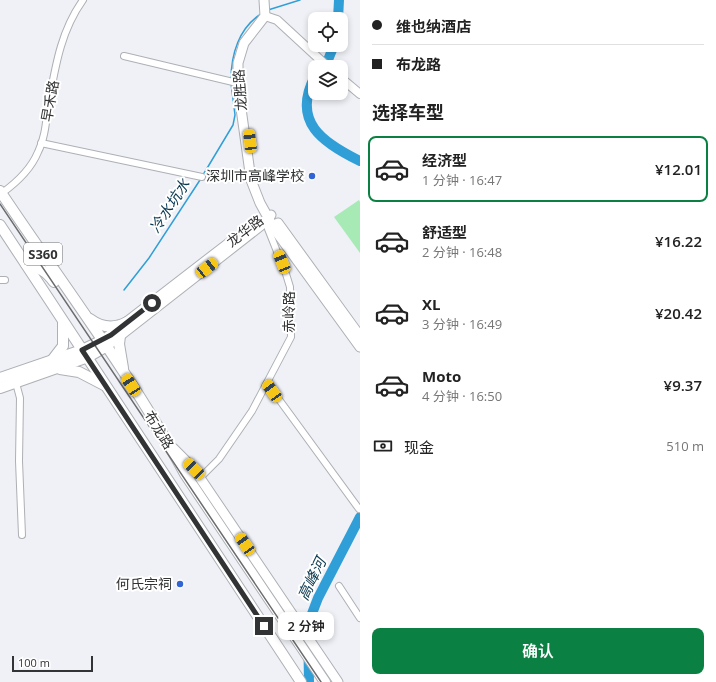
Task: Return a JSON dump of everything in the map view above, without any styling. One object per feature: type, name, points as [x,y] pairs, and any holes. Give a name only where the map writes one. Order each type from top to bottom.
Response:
[{"type":"main road","name":"龙胜路","points":[[268,9],[247,50],[243,63],[243,78],[254,170],[268,216],[360,347]]},
{"type":"main road","name":"布龙路","points":[[1,192],[124,374],[169,445],[185,474],[325,682]]},
{"type":"main road","name":"龙胜路","points":[[268,216],[360,336]]},
{"type":"main road","name":"龙华路","points":[[103,343],[127,322],[268,216]]},
{"type":"main road","name":"龙华路","points":[[0,378],[51,365],[85,354],[103,343],[120,336],[268,216]]},
{"type":"main road","name":"布龙路","points":[[0,225],[299,679]]},
{"type":"main road","points":[[41,268],[43,254]]},
{"type":"main road","points":[[26,264],[41,268],[48,273],[91,335],[103,343]]},
{"type":"main road","points":[[86,317],[97,324],[106,327],[117,326],[127,322]]},
{"type":"main road","points":[[62,319],[64,331],[63,346],[51,365],[79,372],[96,380],[108,389]]},
{"type":"main road","points":[[120,336],[119,344],[124,374]]},
{"type":"main road","name":"龙华路","points":[[0,388],[16,383],[51,365]]},
{"type":"main road","points":[[169,445],[194,469],[338,682]]},
{"type":"street","name":"早禾路","points":[[1,192],[14,184],[30,166],[38,153],[60,43],[73,14],[83,0]]},
{"type":"street","points":[[268,9],[320,60]]},
{"type":"street","points":[[124,56],[231,81]]},
{"type":"street","points":[[348,84],[360,94]]},
{"type":"street","points":[[41,143],[202,177]]},
{"type":"street","name":"赤岭路","points":[[200,478],[219,459],[252,411],[291,336],[292,320],[290,287],[268,229],[268,216]]},
{"type":"street","points":[[16,383],[20,398],[19,461],[22,535]]},
{"type":"street","points":[[267,383],[359,509]]},
{"type":"street","points":[[339,586],[360,618]]},
{"type":"green space","points":[[359,200],[360,202],[360,253],[334,217]]},
{"type":"waterway","name":"冷水坑水","points":[[268,10],[300,0]]},
{"type":"waterway","name":"高峰河","points":[[338,12],[339,0]]},
{"type":"waterway","name":"冷水坑水","points":[[231,80],[231,70],[238,42],[247,27],[261,14]]},
{"type":"waterway","name":"高峰河","points":[[328,60],[331,52]]},
{"type":"waterway","name":"冷水坑水","points":[[203,175],[233,125],[235,115],[231,83]]},
{"type":"waterway","name":"高峰河","points":[[308,99],[307,106],[309,118],[315,129],[334,147],[360,161]]},
{"type":"waterway","name":"冷水坑水","points":[[124,290],[149,258],[200,180]]},
{"type":"waterway","name":"高峰河","points":[[309,682],[308,624],[318,598],[360,517]]},
{"type":"railway","points":[[0,204],[321,682]]},
{"type":"place","name":"深圳市高峰学校","points":[[312,176]]},
{"type":"place","name":"何氏宗祠","points":[[180,584]]},
{"type":"route","points":[[152,303],[111,335],[82,350],[264,626]]}]
